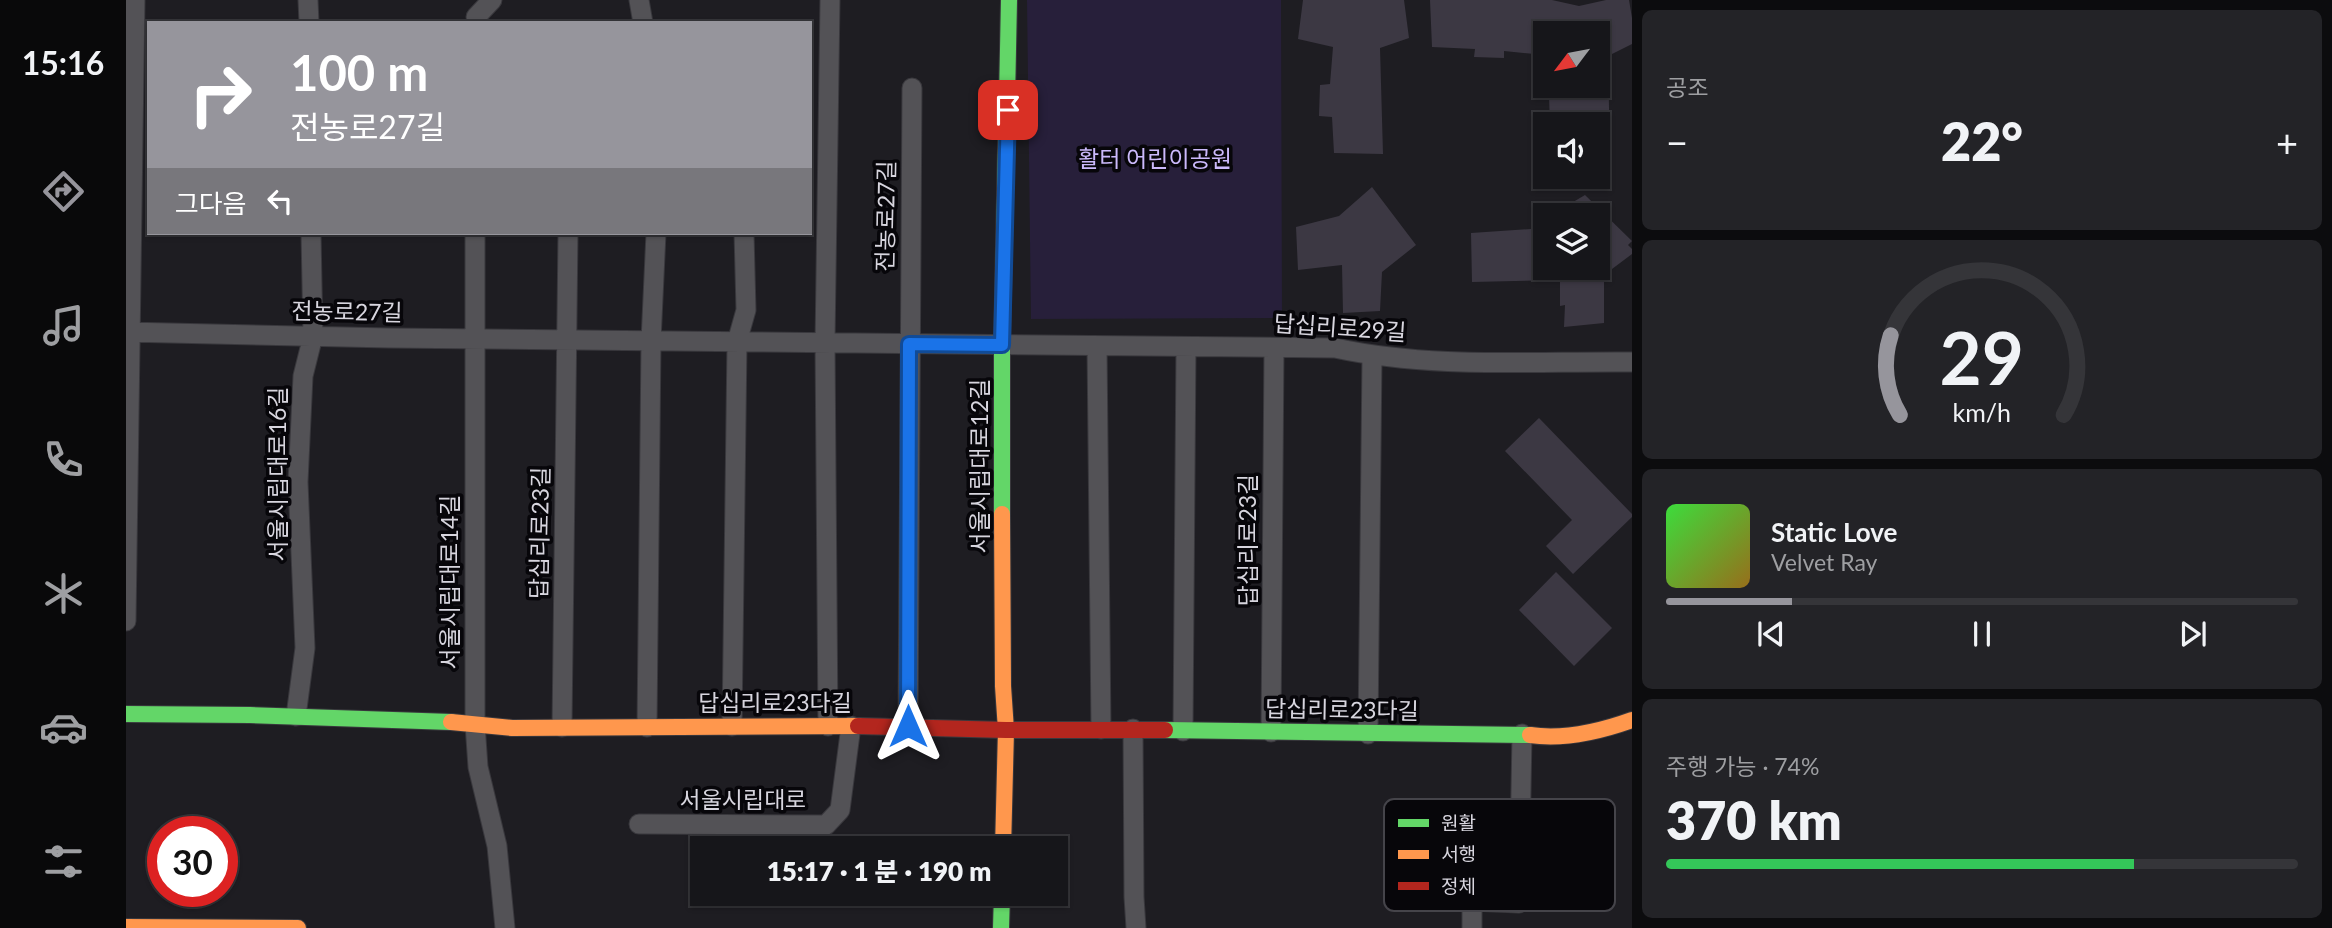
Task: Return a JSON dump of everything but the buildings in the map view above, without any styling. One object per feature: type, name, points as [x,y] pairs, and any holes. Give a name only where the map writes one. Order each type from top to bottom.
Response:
[{"type":"street","points":[[126,621],[127,332],[135,0]]},
{"type":"street","points":[[308,0],[309,21]]},
{"type":"street","points":[[476,13],[492,0]]},
{"type":"street","points":[[639,0],[643,21]]},
{"type":"street","points":[[828,726],[825,343],[830,0]]},
{"type":"street","name":"서울시립대로12길","points":[[1003,836],[1006,730],[1003,686],[1002,345],[1009,0]]},
{"type":"street","name":"전농로27길","points":[[909,344],[912,88]]},
{"type":"street","name":"서울시립대로16길","points":[[296,716],[305,648],[298,482],[303,376],[313,336],[311,235]]},
{"type":"street","name":"서울시립대로14길","points":[[475,235],[475,724],[478,767],[497,846],[505,928]]},
{"type":"street","points":[[568,235],[568,340]]},
{"type":"street","points":[[647,727],[651,341],[656,235]]},
{"type":"street","points":[[732,726],[737,342],[746,310],[744,235]]},
{"type":"street","name":"전농로27길","points":[[127,332],[1002,345]]},
{"type":"street","name":"답십리로23길","points":[[562,727],[568,340]]},
{"type":"street","points":[[908,726],[909,344]]},
{"type":"street","name":"답십리로29길","points":[[1002,345],[1335,348],[1372,356],[1477,361],[1632,362]]},
{"type":"street","points":[[1097,346],[1101,729]]},
{"type":"street","points":[[1184,731],[1186,346]]},
{"type":"street","name":"답십리로23길","points":[[1271,732],[1274,348]]},
{"type":"street","points":[[1368,734],[1372,356]]},
{"type":"street","name":"답십리로23다길","points":[[126,715],[426,720],[512,727],[908,726],[1006,730],[1522,734],[1547,738],[1598,733],[1632,720]]},
{"type":"street","name":"서울시립대로","points":[[639,824],[826,825],[840,810],[851,726]]},
{"type":"street","points":[[1133,729],[1136,928]]},
{"type":"street","points":[[1521,799],[1522,734]]},
{"type":"street","points":[[1001,928],[1002,906]]},
{"type":"street","points":[[126,927],[298,928]]},
{"type":"green space","name":"활터 어린이공원","points":[[1027,0],[1281,0],[1282,318],[1031,319]]},
{"type":"traffic: fast","points":[[1002,514],[1002,345],[1009,0]]},
{"type":"traffic: fast","points":[[126,714],[451,722]]},
{"type":"traffic: fast","points":[[1165,730],[1530,735]]},
{"type":"traffic: fast","points":[[1001,928],[1002,906]]},
{"type":"traffic: slow","points":[[1002,514],[1003,686],[1006,730],[1003,836]]},
{"type":"traffic: slow","points":[[1530,735],[1582,734],[1632,720]]},
{"type":"traffic: slow","points":[[451,722],[512,728],[858,726]]},
{"type":"traffic: slow","points":[[126,927],[298,928]]},
{"type":"traffic: jam","points":[[858,726],[1165,730]]},
{"type":"route","points":[[908,726],[909,344],[1002,345],[1008,110]]}]
